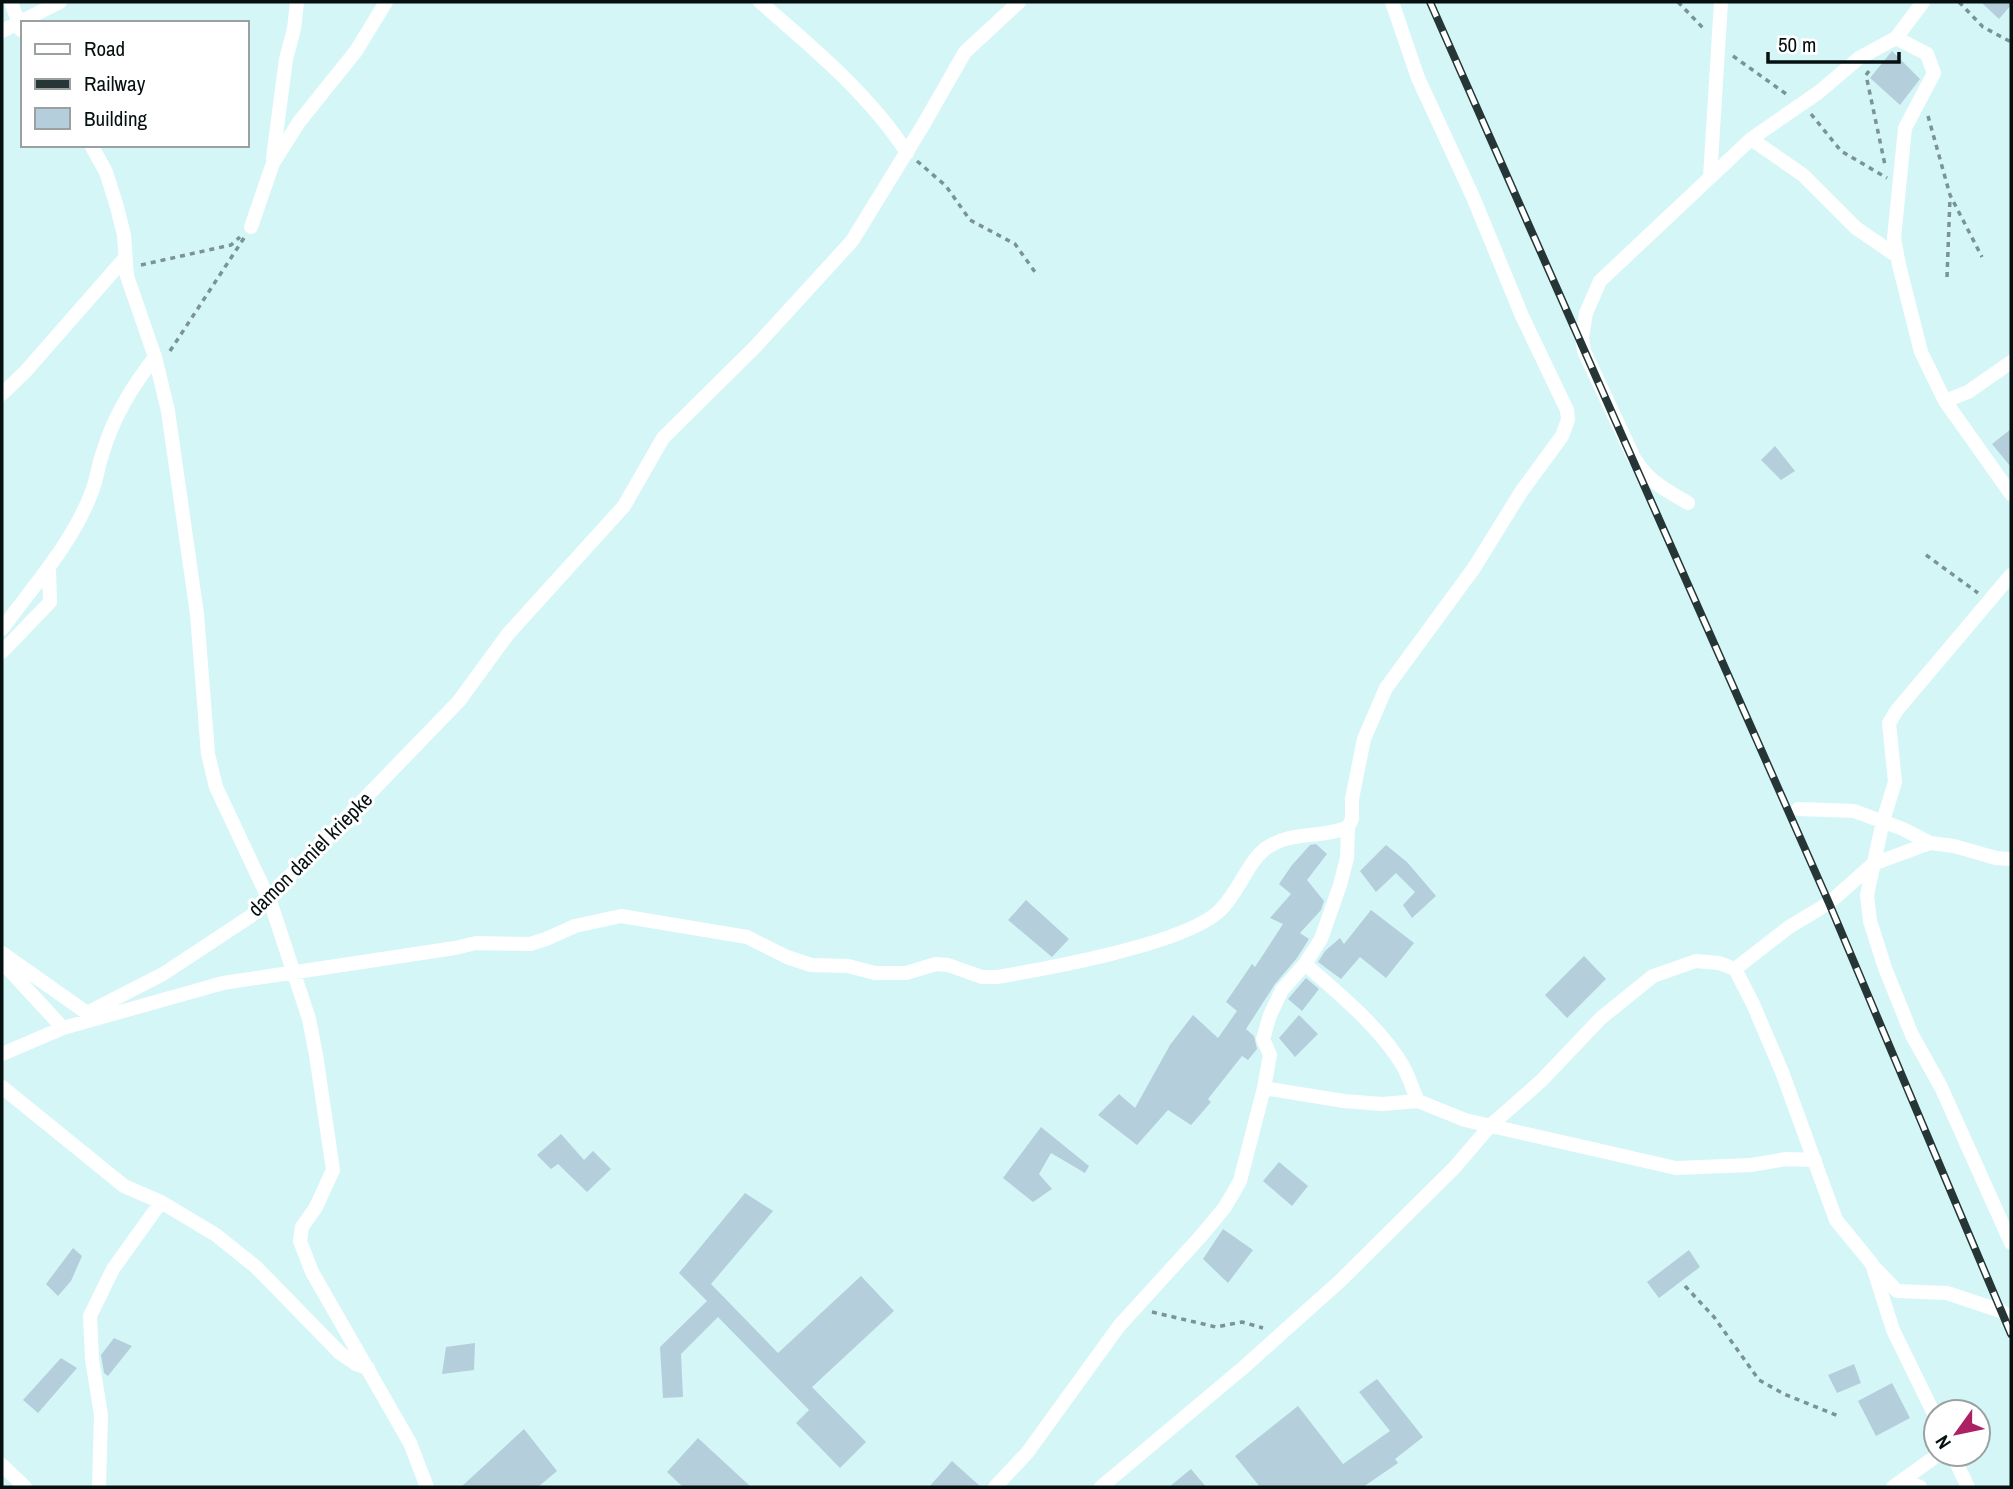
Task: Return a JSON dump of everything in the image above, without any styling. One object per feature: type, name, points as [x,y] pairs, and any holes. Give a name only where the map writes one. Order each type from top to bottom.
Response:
[{"type":"street","points":[[2,31],[20,28],[11,2]]},
{"type":"street","points":[[31,21],[60,2]]},
{"type":"street","points":[[251,227],[273,163],[286,59],[294,29],[297,2]]},
{"type":"street","points":[[273,163],[299,122],[356,51],[386,2]]},
{"type":"street","points":[[760,2],[824,57],[896,136],[907,153]]},
{"type":"street","name":"damon daniel kriepke","points":[[2,953],[88,1013],[163,974],[251,916],[459,701],[508,634],[624,506],[663,438],[755,346],[852,241],[965,52],[1019,2]]},
{"type":"street","points":[[995,1487],[1027,1453],[1119,1326],[1225,1207],[1240,1181],[1270,1055],[1263,1039],[1269,1015],[1282,990],[1306,964],[1321,939],[1347,858],[1352,799],[1364,739],[1386,688],[1474,568],[1521,492],[1562,436],[1569,421],[1567,410],[1522,316],[1474,197],[1418,78],[1392,2]]},
{"type":"street","points":[[1710,177],[1721,2]]},
{"type":"street","points":[[1688,503],[1650,481],[1634,458],[1584,351],[1582,337],[1586,313],[1600,281],[1751,139],[1819,92],[1859,58],[1896,38],[1923,2]]},
{"type":"street","points":[[1896,38],[1927,54],[1934,73],[1905,128],[1894,238],[1921,352],[1945,401],[2011,495]]},
{"type":"street","points":[[1751,139],[1803,175],[1856,228],[1897,256]]},
{"type":"street","points":[[92,147],[106,172],[117,207],[124,235],[126,263],[155,357],[168,411],[197,614],[208,754],[216,787],[269,898],[309,1019],[316,1055],[332,1170],[320,1201],[302,1227],[300,1241],[312,1272],[410,1443],[427,1487]]},
{"type":"street","points":[[2,394],[126,263]]},
{"type":"street","points":[[2,629],[49,569],[71,534],[92,492],[103,449],[116,416],[141,374],[155,357]]},
{"type":"street","points":[[1945,401],[1968,392],[2011,362]]},
{"type":"street","points":[[2,652],[50,602],[49,569]]},
{"type":"street","points":[[2011,575],[1889,723],[1895,782],[1872,864],[1867,895],[1870,921],[1885,968],[1912,1035],[1941,1087],[2011,1243]]},
{"type":"street","points":[[1798,809],[1854,811],[1930,843],[2011,859]]},
{"type":"street","points":[[2,1054],[64,1028],[223,983],[476,943],[530,944],[575,926],[621,916],[747,937],[787,957],[811,965],[848,966],[875,972],[906,973],[936,964],[948,965],[982,977],[997,977],[1114,952],[1183,931],[1219,912],[1264,849],[1281,840],[1348,827]]},
{"type":"street","points":[[1735,970],[1789,927],[1829,903],[1872,864],[1930,843]]},
{"type":"street","points":[[1101,1487],[1340,1281],[1601,1018],[1653,976],[1696,961],[1719,963],[1735,970],[1753,1004],[1782,1072],[1836,1220],[1872,1264],[1898,1291],[1947,1293],[2001,1311],[2011,1317]]},
{"type":"street","points":[[2,962],[64,1028]]},
{"type":"street","points":[[1306,964],[1382,1039],[1402,1066],[1418,1101]]},
{"type":"street","points":[[2,1087],[124,1186],[161,1202],[216,1235],[256,1267],[340,1353],[356,1364],[368,1368]]},
{"type":"street","points":[[1264,1088],[1344,1101],[1382,1104],[1418,1101],[1465,1120],[1676,1168],[1751,1166],[1786,1158],[1815,1160]]},
{"type":"street","points":[[99,1487],[101,1415],[92,1359],[90,1316],[113,1269],[161,1202]]},
{"type":"street","points":[[1872,1264],[1893,1330],[1926,1398]]},
{"type":"street","points":[[2,1465],[25,1487]]},
{"type":"street","points":[[1898,1484],[1922,1466]]},
{"type":"street","points":[[1959,1468],[1968,1487]]},
{"type":"street","points":[[1898,1484],[1920,1487]]},
{"type":"path","points":[[1959,2],[1983,27],[2011,42]]},
{"type":"path","points":[[1874,65],[1866,75],[1888,179]]},
{"type":"path","points":[[1923,93],[1933,139],[1950,195],[1982,257]]},
{"type":"path","points":[[907,153],[946,186],[970,220],[1015,244],[1035,272]]},
{"type":"path","points":[[1947,276],[1950,195]]},
{"type":"path","points":[[126,263],[231,245],[251,227]]},
{"type":"path","points":[[155,357],[171,351],[251,227]]},
{"type":"path","points":[[1926,555],[1988,601]]},
{"type":"path","points":[[1685,1286],[1714,1317],[1759,1380],[1784,1394],[1841,1417]]},
{"type":"path","points":[[1136,1307],[1216,1327],[1242,1322],[1281,1333]]},
{"type":"building","points":[[1981,2],[2011,2],[2011,5],[1999,19]]},
{"type":"building","points":[[1892,51],[1920,79],[1900,105],[1870,78]]},
{"type":"building","points":[[2011,429],[2011,467],[1992,444]]},
{"type":"building","points":[[1775,446],[1795,471],[1781,480],[1761,460]]},
{"type":"building","points":[[1316,844],[1327,854],[1307,880],[1324,901],[1321,910],[1300,933],[1309,939],[1246,1029],[1254,1036],[1257,1049],[1248,1060],[1242,1056],[1208,1099],[1211,1102],[1191,1125],[1168,1110],[1137,1145],[1098,1115],[1119,1094],[1135,1108],[1170,1045],[1193,1015],[1218,1038],[1237,1011],[1226,1002],[1252,964],[1255,967],[1283,924],[1270,918],[1291,894],[1279,884],[1310,845]]},
{"type":"building","points":[[1386,845],[1407,862],[1436,896],[1412,918],[1403,905],[1415,892],[1396,873],[1376,892],[1360,871]]},
{"type":"building","points":[[1026,900],[1069,939],[1052,957],[1008,920]]},
{"type":"building","points":[[1371,910],[1414,943],[1386,978],[1360,957],[1341,979],[1318,962],[1325,951],[1340,938],[1344,944]]},
{"type":"building","points":[[1584,956],[1606,979],[1567,1018],[1545,995]]},
{"type":"building","points":[[1306,978],[1319,989],[1302,1011],[1288,999]]},
{"type":"building","points":[[1299,1015],[1318,1034],[1295,1057],[1279,1038]]},
{"type":"building","points":[[1041,1127],[1089,1166],[1085,1173],[1051,1153],[1039,1174],[1052,1189],[1033,1202],[1003,1178]]},
{"type":"building","points":[[561,1134],[584,1160],[593,1151],[611,1169],[587,1192],[558,1164],[551,1169],[537,1155]]},
{"type":"building","points":[[1279,1162],[1308,1186],[1292,1206],[1263,1181]]},
{"type":"building","points":[[745,1193],[773,1211],[711,1284],[778,1353],[861,1276],[894,1311],[812,1387],[866,1442],[840,1468],[796,1423],[809,1410],[718,1317],[681,1354],[683,1397],[663,1398],[660,1347],[707,1301],[679,1273]]},
{"type":"building","points":[[1223,1229],[1253,1250],[1228,1283],[1203,1259]]},
{"type":"building","points":[[73,1248],[82,1256],[71,1281],[58,1296],[46,1284]]},
{"type":"building","points":[[1689,1250],[1700,1267],[1659,1298],[1647,1282]]},
{"type":"building","points":[[114,1338],[132,1346],[108,1376],[104,1373],[101,1355]]},
{"type":"building","points":[[475,1343],[474,1370],[442,1374],[446,1347]]},
{"type":"building","points":[[61,1358],[77,1368],[38,1413],[23,1400]]},
{"type":"building","points":[[1854,1364],[1861,1383],[1837,1393],[1828,1375]]},
{"type":"building","points":[[1377,1379],[1423,1437],[1395,1459],[1398,1463],[1363,1487],[1260,1487],[1235,1456],[1298,1406],[1343,1464],[1390,1431],[1359,1392]]},
{"type":"building","points":[[1892,1383],[1910,1418],[1876,1436],[1858,1401]]},
{"type":"building","points":[[524,1429],[557,1471],[538,1487],[461,1487]]},
{"type":"building","points":[[698,1438],[751,1487],[683,1487],[667,1472]]},
{"type":"building","points":[[952,1461],[981,1487],[929,1487]]},
{"type":"building","points":[[1191,1469],[1206,1487],[1169,1487]]},
{"type":"railway","points":[[1430,2],[1829,903],[2011,1334]]}]
